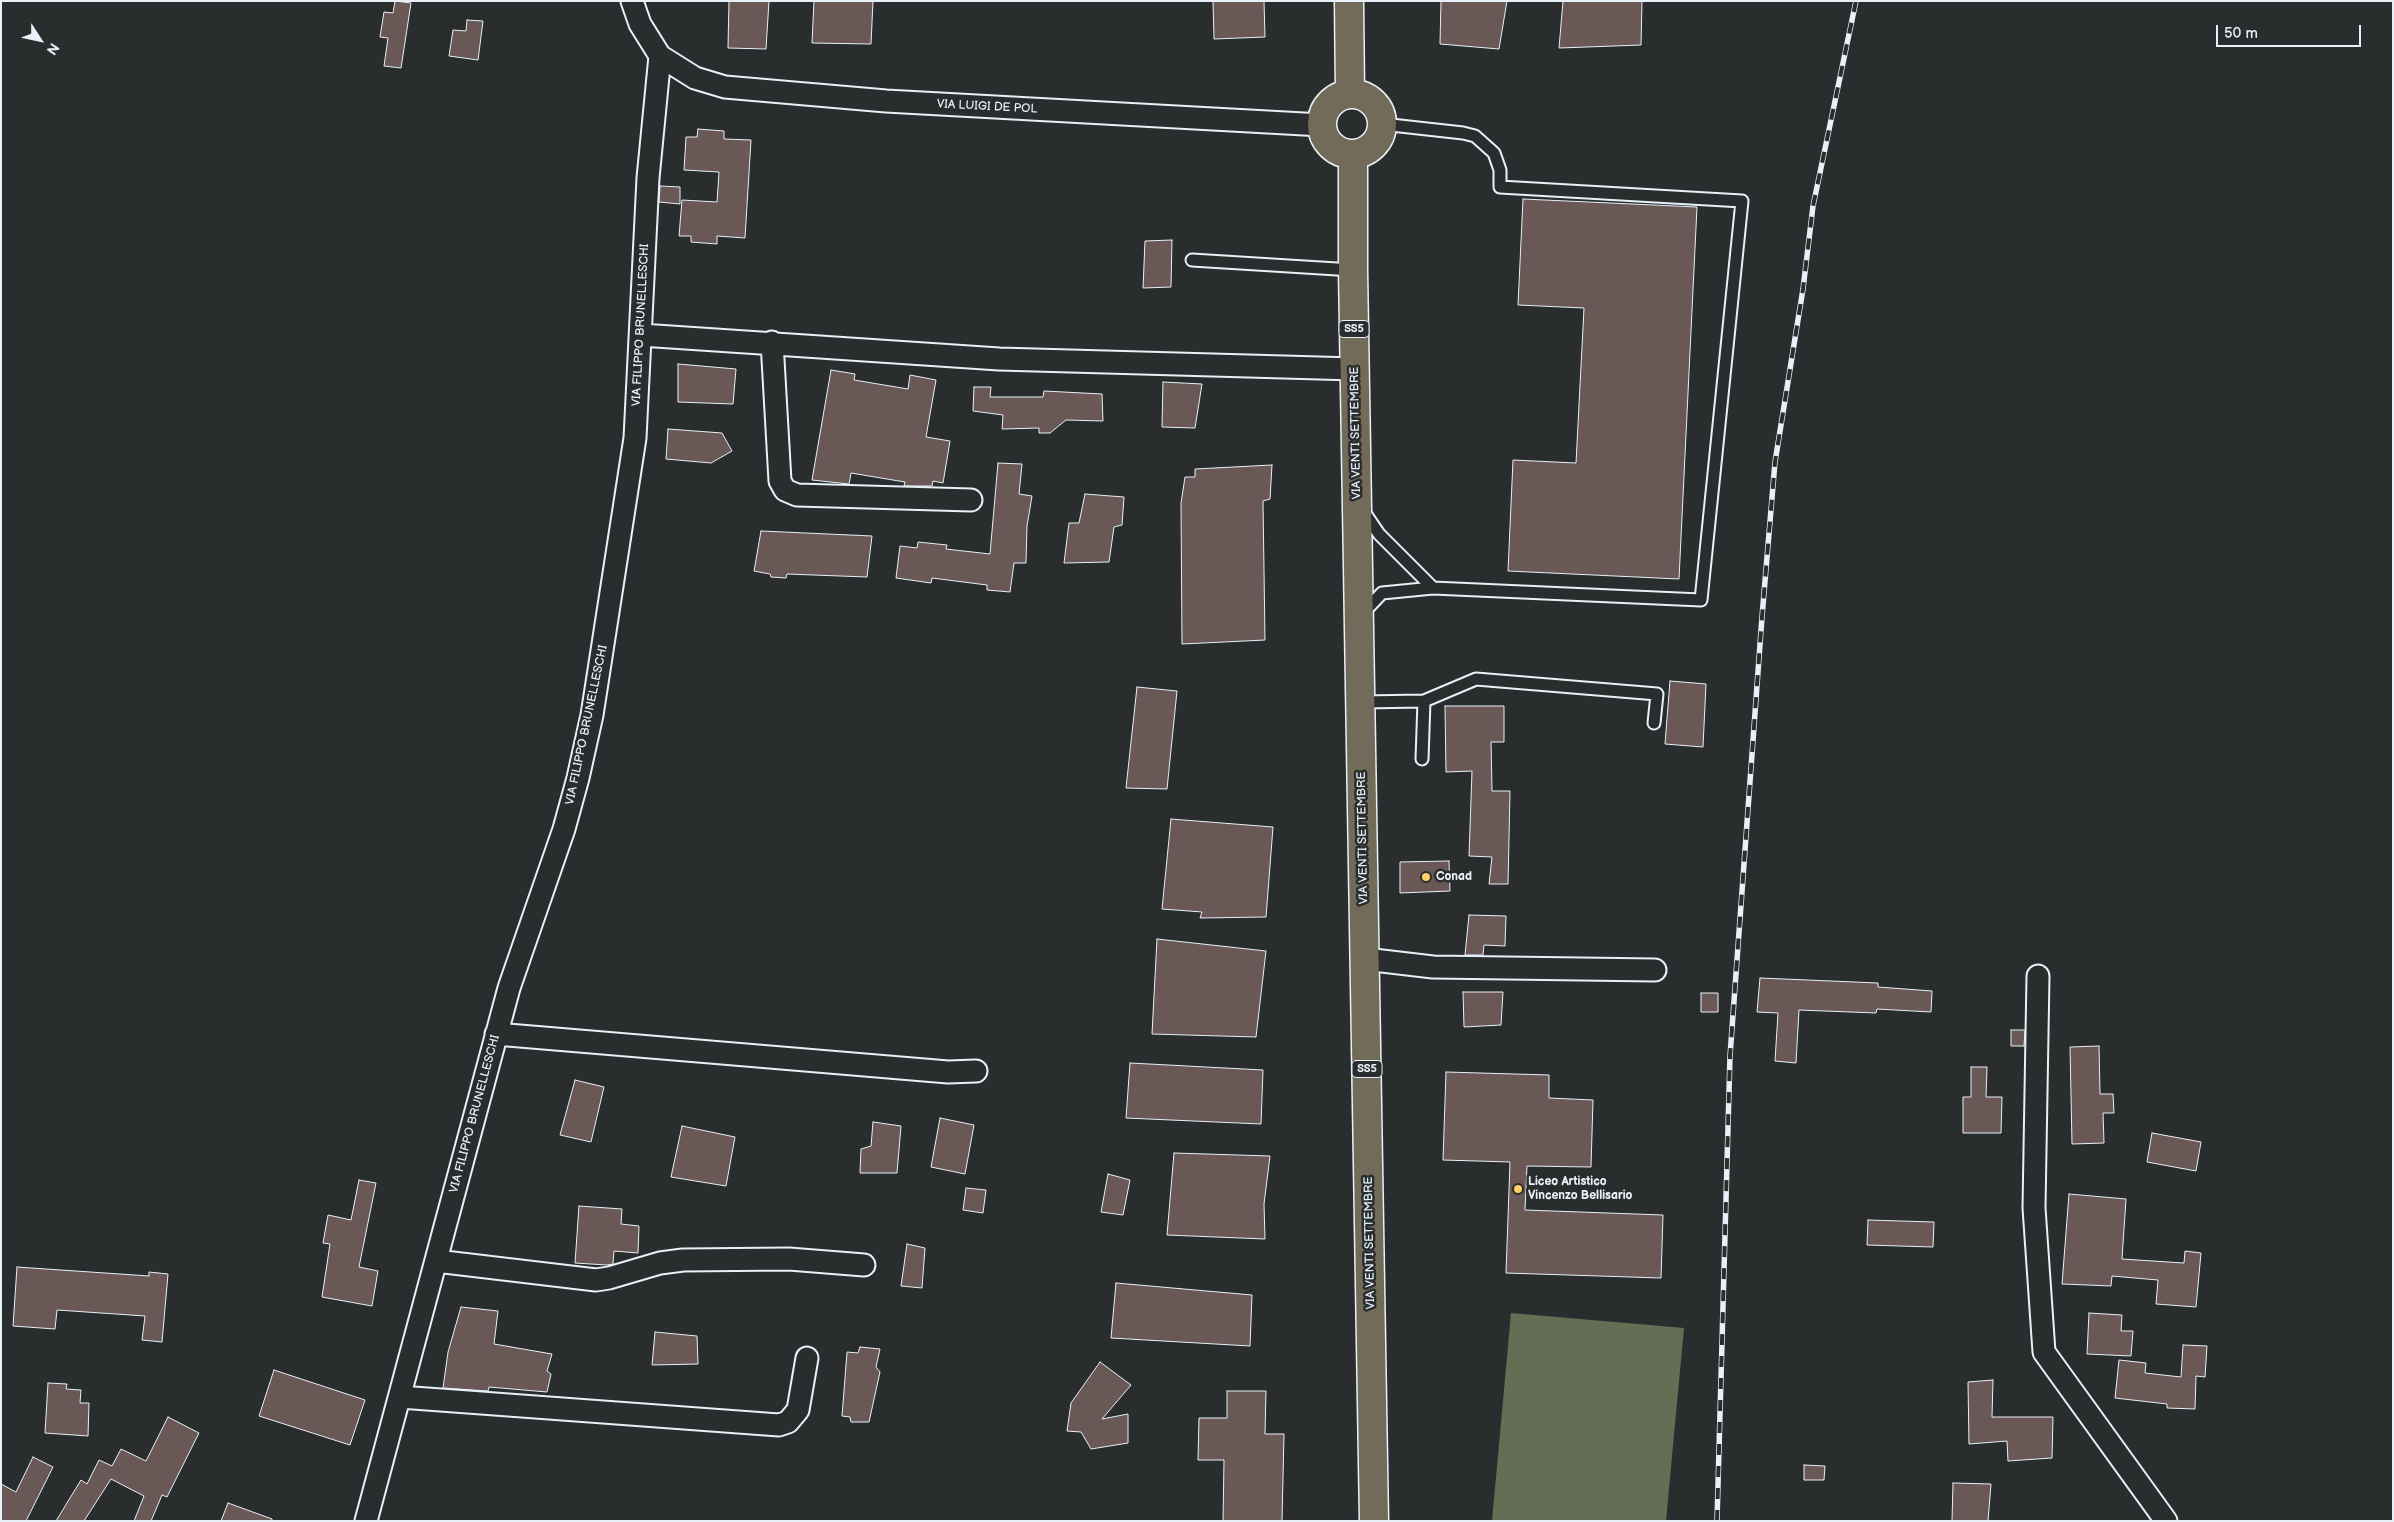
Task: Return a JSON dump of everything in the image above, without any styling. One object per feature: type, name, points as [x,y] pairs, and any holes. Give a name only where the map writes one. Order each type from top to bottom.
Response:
[{"type":"main road","points":[[1349,1],[1350,94]]},
{"type":"main road","points":[[1350,94],[1369,99],[1381,114],[1382,124],[1381,133],[1370,148],[1353,154],[1335,149],[1324,134],[1322,125],[1323,116],[1327,108],[1334,101],[1350,94]]},
{"type":"main road","name":"VIA VENTI SETTEMBRE","points":[[1353,154],[1352,270],[1360,616],[1374,1521]]},
{"type":"street","points":[[632,1],[642,29],[660,56]]},
{"type":"street","name":"VIA LUIGI DE POL","points":[[660,56],[694,78],[725,87],[765,92],[886,101],[1322,125]]},
{"type":"street","name":"VIA FILIPPO BRUNELLESCHI","points":[[366,1521],[496,1034],[516,966],[561,837],[589,731],[632,462],[641,335],[648,178],[660,56]]},
{"type":"street","points":[[641,335],[772,342],[999,359],[1355,369]]},
{"type":"street","points":[[772,342],[780,481],[785,490],[797,495],[971,500]]},
{"type":"street","points":[[1365,959],[1433,967],[1655,970]]},
{"type":"street","points":[[2038,976],[2034,1208],[2044,1352],[2166,1521]]},
{"type":"street","points":[[496,1034],[948,1072],[976,1071]]},
{"type":"street","points":[[436,1261],[596,1280],[660,1263],[683,1260],[789,1260],[864,1264]]},
{"type":"street","points":[[400,1397],[779,1425],[788,1422],[798,1410],[807,1358]]},
{"type":"lane","points":[[1360,616],[1382,593],[1433,588],[1701,600],[1742,201],[1500,187],[1500,170],[1494,153],[1475,136],[1382,124]]},
{"type":"lane","points":[[1192,260],[1352,270]]},
{"type":"lane","points":[[1358,504],[1379,534],[1433,588]]},
{"type":"lane","points":[[1361,702],[1424,701],[1476,679],[1657,694],[1654,723]]},
{"type":"lane","points":[[1422,759],[1424,701]]},
{"type":"green space","points":[[1511,1313],[1684,1328],[1666,1521],[1492,1521]]},
{"type":"building","points":[[395,1],[411,3],[401,68],[384,66],[388,38],[380,37],[384,12],[393,13]]},
{"type":"building","points":[[729,1],[769,1],[766,49],[728,48]]},
{"type":"building","points":[[814,1],[873,1],[871,44],[812,43]]},
{"type":"building","points":[[1213,1],[1264,1],[1265,37],[1214,39]]},
{"type":"building","points":[[1441,1],[1507,1],[1499,49],[1440,44]]},
{"type":"building","points":[[1563,1],[1642,1],[1641,45],[1559,48]]},
{"type":"building","points":[[467,20],[483,21],[478,60],[449,56],[453,30],[466,31]]},
{"type":"building","points":[[698,129],[724,131],[724,139],[751,140],[745,238],[717,236],[717,244],[691,242],[691,236],[679,236],[682,200],[717,202],[719,172],[684,170],[686,137],[697,137]]},
{"type":"building","points":[[660,186],[680,187],[680,204],[659,202]]},
{"type":"building","points":[[1523,199],[1697,207],[1679,579],[1508,571],[1513,460],[1576,463],[1584,308],[1518,305]]},
{"type":"building","points":[[1172,240],[1171,287],[1143,288],[1145,241]]},
{"type":"building","points":[[678,364],[736,369],[733,404],[678,402]]},
{"type":"building","points":[[831,370],[855,374],[854,380],[908,389],[910,375],[936,380],[926,437],[950,441],[943,483],[933,481],[932,486],[904,486],[905,482],[851,473],[849,484],[812,480]]},
{"type":"building","points":[[1163,382],[1202,384],[1195,428],[1162,427]]},
{"type":"building","points":[[974,387],[991,387],[990,397],[1043,397],[1044,391],[1102,394],[1103,421],[1066,420],[1050,433],[1039,433],[1039,428],[1002,429],[1003,415],[973,411]]},
{"type":"building","points":[[668,429],[722,433],[732,451],[711,463],[666,459]]},
{"type":"building","points":[[998,463],[1022,464],[1019,494],[1032,496],[1027,526],[1026,563],[1014,563],[1010,592],[987,590],[987,585],[932,578],[931,583],[896,578],[900,546],[917,548],[918,542],[947,545],[946,549],[990,554]]},
{"type":"building","points":[[1272,465],[1270,499],[1263,501],[1265,640],[1182,644],[1181,503],[1185,477],[1195,477],[1195,469]]},
{"type":"building","points":[[1085,494],[1124,497],[1122,525],[1114,527],[1109,562],[1064,563],[1069,523],[1079,523]]},
{"type":"building","points":[[761,531],[872,536],[867,577],[787,574],[786,578],[771,577],[770,574],[754,571]]},
{"type":"building","points":[[1670,681],[1706,684],[1703,747],[1665,744]]},
{"type":"building","points":[[1137,687],[1177,691],[1167,789],[1126,788]]},
{"type":"building","points":[[1445,706],[1504,706],[1504,742],[1491,742],[1492,791],[1510,791],[1508,884],[1489,884],[1492,857],[1469,856],[1472,771],[1446,772]]},
{"type":"building","points":[[1171,819],[1273,827],[1266,917],[1200,918],[1202,912],[1162,909]]},
{"type":"building","points":[[1449,861],[1450,891],[1400,893],[1400,862]]},
{"type":"building","points":[[1469,915],[1506,916],[1505,946],[1484,945],[1483,955],[1465,955]]},
{"type":"building","points":[[1157,939],[1266,951],[1256,1037],[1152,1034]]},
{"type":"building","points":[[1760,978],[1878,983],[1878,987],[1932,991],[1931,1012],[1877,1009],[1876,1013],[1799,1010],[1796,1063],[1775,1061],[1778,1013],[1757,1012]]},
{"type":"building","points":[[1463,992],[1503,992],[1501,1025],[1464,1027]]},
{"type":"building","points":[[1701,993],[1718,993],[1718,1012],[1701,1012]]},
{"type":"building","points":[[2011,1030],[2025,1030],[2024,1046],[2011,1046]]},
{"type":"building","points":[[2099,1046],[2100,1094],[2113,1094],[2114,1113],[2103,1113],[2104,1143],[2072,1144],[2070,1047]]},
{"type":"building","points":[[1130,1063],[1263,1070],[1261,1124],[1126,1118]]},
{"type":"building","points":[[1971,1067],[1987,1067],[1986,1097],[2002,1097],[2001,1133],[1963,1133],[1963,1097],[1971,1097]]},
{"type":"building","name":"Liceo Artistico Vincenzo Bellisario","points":[[1446,1072],[1549,1075],[1549,1098],[1593,1100],[1591,1167],[1527,1166],[1525,1210],[1663,1215],[1661,1278],[1506,1273],[1510,1162],[1443,1160]]},
{"type":"building","points":[[575,1080],[604,1087],[591,1142],[560,1135]]},
{"type":"building","points":[[940,1118],[974,1125],[965,1174],[931,1167]]},
{"type":"building","points":[[873,1122],[901,1126],[897,1173],[860,1173],[861,1149],[871,1146]]},
{"type":"building","points":[[682,1126],[735,1137],[726,1186],[671,1177]]},
{"type":"building","points":[[2152,1133],[2201,1142],[2196,1171],[2147,1162]]},
{"type":"building","points":[[1174,1153],[1270,1156],[1264,1204],[1265,1239],[1167,1235]]},
{"type":"building","points":[[1108,1174],[1130,1180],[1123,1215],[1101,1212]]},
{"type":"building","points":[[359,1180],[376,1183],[359,1267],[378,1271],[372,1306],[322,1297],[330,1244],[323,1243],[328,1215],[351,1220]]},
{"type":"building","points":[[966,1188],[986,1190],[983,1213],[963,1210]]},
{"type":"building","points":[[2069,1194],[2126,1199],[2122,1259],[2184,1263],[2185,1251],[2201,1253],[2196,1307],[2156,1304],[2158,1280],[2112,1276],[2111,1286],[2062,1284]]},
{"type":"building","points":[[579,1206],[622,1209],[621,1224],[639,1226],[638,1253],[614,1251],[613,1264],[607,1265],[575,1263]]},
{"type":"building","points":[[1868,1220],[1934,1222],[1933,1247],[1867,1245]]},
{"type":"building","points":[[907,1244],[925,1248],[922,1288],[901,1286]]},
{"type":"building","points":[[17,1267],[149,1276],[149,1272],[168,1274],[162,1342],[142,1340],[145,1316],[57,1310],[55,1329],[13,1326]]},
{"type":"building","points":[[1116,1283],[1252,1295],[1250,1346],[1111,1338]]},
{"type":"building","points":[[461,1307],[498,1311],[494,1344],[552,1354],[547,1371],[551,1374],[547,1392],[489,1387],[488,1391],[443,1388],[448,1352]]},
{"type":"building","points":[[2089,1313],[2122,1315],[2121,1331],[2133,1331],[2131,1356],[2087,1354]]},
{"type":"building","points":[[655,1332],[697,1336],[698,1364],[652,1365]]},
{"type":"building","points":[[2183,1345],[2207,1346],[2205,1377],[2196,1376],[2195,1409],[2167,1408],[2167,1404],[2115,1398],[2119,1360],[2146,1363],[2145,1373],[2181,1377]]},
{"type":"building","points":[[860,1347],[880,1349],[876,1367],[880,1372],[869,1422],[851,1422],[850,1417],[842,1416],[847,1352],[858,1353]]},
{"type":"building","points":[[1100,1362],[1131,1385],[1102,1419],[1128,1414],[1128,1443],[1091,1449],[1081,1432],[1067,1431],[1071,1403]]},
{"type":"building","points":[[274,1370],[365,1400],[350,1445],[259,1416]]},
{"type":"building","points":[[1993,1380],[1992,1417],[2053,1417],[2052,1458],[2008,1461],[2007,1441],[1969,1444],[1968,1382]]},
{"type":"building","points":[[48,1383],[67,1384],[66,1389],[81,1390],[80,1403],[89,1403],[88,1436],[45,1433]]},
{"type":"building","points":[[1227,1391],[1266,1391],[1265,1434],[1284,1434],[1282,1521],[1223,1521],[1224,1460],[1198,1460],[1199,1418],[1227,1418]]},
{"type":"building","points":[[168,1417],[199,1433],[167,1497],[162,1495],[151,1521],[134,1521],[144,1496],[111,1479],[84,1521],[56,1521],[81,1480],[87,1484],[99,1460],[112,1466],[121,1449],[146,1461]]},
{"type":"building","points":[[33,1457],[53,1467],[26,1521],[1,1521],[1,1484],[16,1492]]},
{"type":"building","points":[[1804,1465],[1825,1466],[1824,1480],[1804,1480]]},
{"type":"building","points":[[1953,1483],[1991,1484],[1988,1521],[1952,1521]]},
{"type":"building","points":[[228,1503],[272,1519],[272,1521],[221,1521]]},
{"type":"railway","points":[[1717,1521],[1730,1056],[1775,462],[1803,289],[1813,206],[1856,1]]},
{"type":"place","name":"Conad","points":[[1426,877]]},
{"type":"place","name":"Liceo Artistico Vincenzo Bellisario","points":[[1518,1189]]}]
